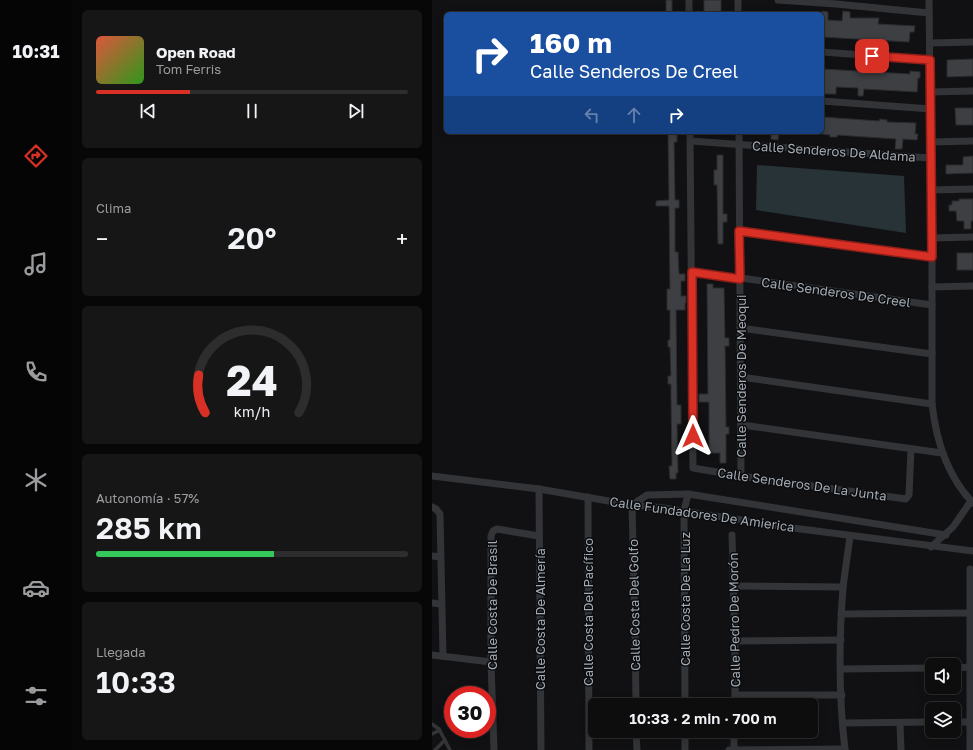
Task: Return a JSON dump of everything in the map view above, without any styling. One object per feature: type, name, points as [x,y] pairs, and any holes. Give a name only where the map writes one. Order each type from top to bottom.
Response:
[{"type":"street","points":[[688,0],[689,12]]},
{"type":"street","points":[[738,0],[738,12]]},
{"type":"street","points":[[778,0],[929,13]]},
{"type":"street","points":[[929,0],[932,238],[932,404],[936,430],[942,453],[952,474],[972,502],[946,535],[931,547]]},
{"type":"street","points":[[930,42],[973,42]]},
{"type":"street","points":[[824,52],[930,60]]},
{"type":"street","points":[[930,92],[973,91]]},
{"type":"street","points":[[824,101],[930,109]]},
{"type":"street","points":[[690,134],[692,272]]},
{"type":"street","name":"Calle Senderos De Meoqui","points":[[739,134],[742,425],[741,476]]},
{"type":"street","name":"Calle Senderos De Aldama","points":[[691,141],[739,143],[930,158]]},
{"type":"street","points":[[931,142],[973,141]]},
{"type":"street","points":[[931,190],[973,189]]},
{"type":"street","points":[[739,231],[932,257]]},
{"type":"street","points":[[932,238],[973,237]]},
{"type":"street","name":"Calle Senderos De Creel","points":[[692,272],[932,305]]},
{"type":"street","name":"Calle Senderos De La Junta","points":[[692,272],[693,468],[905,499],[908,498],[909,495],[911,450]]},
{"type":"street","points":[[932,287],[973,286]]},
{"type":"street","points":[[740,328],[932,354]]},
{"type":"street","points":[[741,377],[932,404]]},
{"type":"street","points":[[742,425],[911,450],[942,453]]},
{"type":"street","name":"Calle Fundadores De Amierica","points":[[432,476],[539,489],[632,505],[684,511],[850,536],[973,551]]},
{"type":"street","name":"Calle Costa De Almería","points":[[539,489],[541,750]]},
{"type":"street","points":[[632,505],[647,495],[688,494],[946,535]]},
{"type":"street","name":"Calle Costa De La Luz","points":[[685,698],[684,511],[688,494]]},
{"type":"street","name":"Calle Costa Del Pacífico","points":[[588,497],[589,750]]},
{"type":"street","name":"Calle Costa Del Golfo","points":[[632,505],[636,698]]},
{"type":"street","points":[[432,507],[440,514],[443,656]]},
{"type":"street","name":"Calle Costa De Brasil","points":[[494,750],[491,662],[491,533],[497,529],[539,536]]},
{"type":"street","name":"Calle Pedro De Morón","points":[[732,535],[735,695]]},
{"type":"street","points":[[729,750],[845,750],[840,640],[843,587],[850,536]]},
{"type":"street","points":[[432,556],[440,557]]},
{"type":"street","points":[[970,569],[970,750]]},
{"type":"street","points":[[733,586],[843,587]]},
{"type":"street","points":[[432,603],[441,604]]},
{"type":"street","points":[[842,614],[970,613]]},
{"type":"street","points":[[735,641],[840,640]]},
{"type":"street","points":[[432,655],[491,662]]},
{"type":"street","points":[[841,669],[925,668]]},
{"type":"street","points":[[961,668],[970,668]]},
{"type":"street","points":[[735,695],[842,695]]},
{"type":"street","points":[[843,723],[925,722]]},
{"type":"street","points":[[961,722],[970,722]]},
{"type":"street","points":[[900,723],[901,750]]},
{"type":"street","points":[[636,738],[637,750]]},
{"type":"street","points":[[685,738],[686,750]]},
{"type":"street","points":[[734,738],[734,750]]},
{"type":"lane","points":[[432,724],[436,725],[440,730],[450,750]]},
{"type":"lane","points":[[432,734],[440,730]]},
{"type":"lane","points":[[435,750],[445,740]]},
{"type":"shaded area","points":[[757,165],[904,176],[906,233],[756,210]]},
{"type":"building","points":[[666,0],[672,0],[672,12],[666,12]]},
{"type":"building","points":[[704,0],[721,0],[721,12],[704,12]]},
{"type":"building","points":[[822,11],[828,12],[828,20],[842,21],[843,11],[850,12],[850,18],[879,18],[878,24],[915,26],[914,32],[910,32],[909,42],[824,37],[824,12]]},
{"type":"building","points":[[973,59],[973,76],[947,77],[947,60]]},
{"type":"building","points":[[824,69],[910,74],[910,71],[920,72],[917,92],[864,89],[863,96],[858,96],[858,88],[836,87],[836,94],[824,94]]},
{"type":"building","points":[[955,108],[973,108],[973,125],[956,125]]},
{"type":"building","points":[[824,117],[879,121],[880,119],[887,120],[887,122],[916,123],[915,134],[918,134],[917,140],[903,139],[902,149],[895,149],[896,139],[837,135],[837,137],[830,137],[830,135],[822,134],[824,134]]},
{"type":"building","points":[[668,134],[677,134],[677,142],[674,142],[675,200],[679,200],[679,208],[675,208],[675,252],[678,252],[679,274],[685,274],[685,281],[681,281],[681,296],[686,296],[686,303],[685,310],[676,310],[677,405],[681,405],[681,424],[677,424],[678,473],[676,473],[676,479],[670,479],[669,466],[672,466],[671,384],[668,384],[668,376],[671,376],[670,347],[668,347],[668,340],[670,340],[670,310],[667,310],[667,289],[670,289],[669,206],[656,206],[656,201],[669,200]]},
{"type":"building","points":[[771,134],[779,134],[778,140],[771,139]]},
{"type":"building","points":[[717,155],[723,155],[723,214],[727,214],[727,222],[723,222],[723,244],[718,244],[717,185],[714,185],[714,170],[717,170]]},
{"type":"building","points":[[973,156],[973,173],[946,174],[946,165],[963,165],[963,157]]},
{"type":"building","points":[[959,199],[973,199],[973,221],[971,221],[971,229],[964,229],[964,221],[957,221],[956,211],[949,211],[949,205],[952,205],[952,201],[959,201]]},
{"type":"building","points":[[957,253],[973,253],[973,270],[957,270]]},
{"type":"building","points":[[707,284],[713,284],[713,288],[724,288],[725,338],[729,338],[729,346],[725,346],[726,427],[729,427],[729,434],[726,434],[726,463],[720,463],[720,453],[709,453],[709,402],[699,402],[699,394],[708,394]]},
{"type":"route","points":[[693,436],[692,272],[740,279],[739,231],[932,257],[930,60],[872,56]]}]
